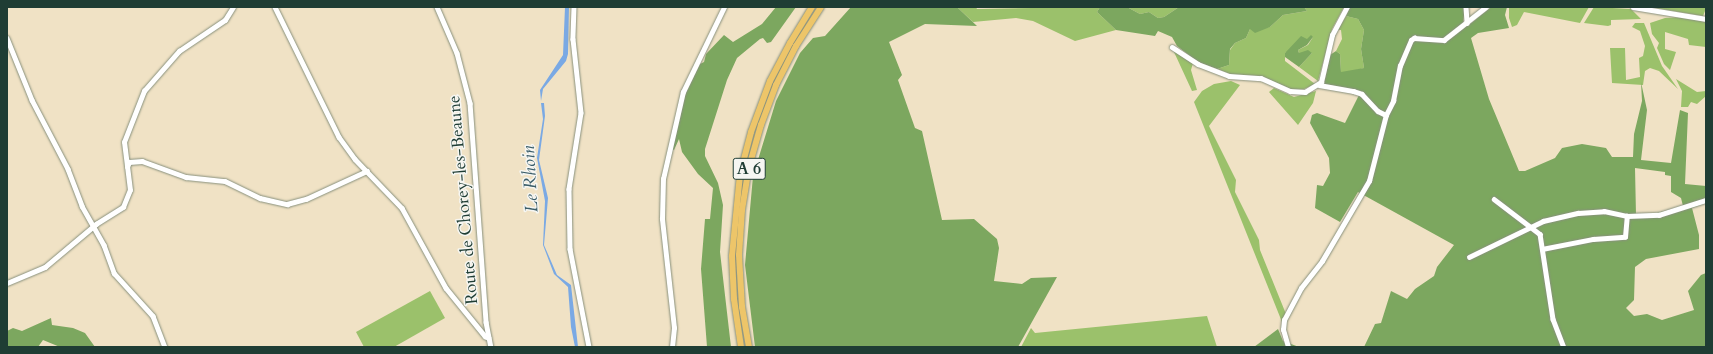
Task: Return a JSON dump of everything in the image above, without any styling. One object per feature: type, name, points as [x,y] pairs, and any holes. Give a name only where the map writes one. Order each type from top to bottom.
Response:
[{"type":"highway","name":"A 6","points":[[741,347],[734,304],[732,256],[734,220],[741,169],[754,123],[770,82],[790,42],[812,7]]},
{"type":"highway","name":"A 6","points":[[749,347],[742,303],[739,251],[750,166],[761,125],[776,85],[798,42],[822,7]]},
{"type":"street","points":[[7,283],[46,267],[127,202],[130,190],[124,142],[144,91],[179,51],[225,20],[233,7]]},
{"type":"street","points":[[275,7],[339,137],[405,213],[446,288],[485,336],[489,338]]},
{"type":"street","name":"Route de Chorey-les-Beaune","points":[[437,7],[459,56],[470,103],[489,338],[491,347]]},
{"type":"street","points":[[574,7],[574,51],[580,113],[569,189],[570,249],[589,347]]},
{"type":"street","points":[[672,347],[674,328],[662,219],[663,180],[683,92],[724,7]]},
{"type":"street","points":[[1318,85],[1332,36],[1347,7]]},
{"type":"street","points":[[1467,7],[1469,12],[1478,14]]},
{"type":"street","points":[[1466,24],[1467,7]]},
{"type":"street","points":[[1288,347],[1284,336],[1284,322],[1294,300],[1319,266],[1368,181],[1386,115],[1393,101],[1402,60],[1414,38],[1444,40],[1486,7]]},
{"type":"street","points":[[1633,7],[1706,19]]},
{"type":"street","points":[[7,38],[32,100],[68,169],[93,228],[104,246],[118,279],[153,316],[165,347]]},
{"type":"street","points":[[1172,47],[1198,64],[1229,76],[1262,78],[1298,93],[1318,85],[1357,92],[1378,111],[1386,115]]},
{"type":"street","points":[[127,167],[129,162],[146,162],[186,177],[225,181],[260,198],[287,204],[306,199],[367,171]]},
{"type":"street","points":[[1494,199],[1540,234],[1553,319],[1564,347]]},
{"type":"street","points":[[1470,257],[1531,226],[1578,213],[1604,211],[1627,216],[1659,215],[1706,200]]},
{"type":"street","points":[[1542,249],[1593,239],[1625,237],[1627,216]]},
{"type":"green space","points":[[776,7],[796,7],[771,42],[767,43],[763,38],[760,39],[737,58],[727,80],[705,149],[705,156],[718,183],[723,205],[720,252],[731,347],[707,347],[701,269],[705,219],[710,219],[713,188],[698,174],[682,152],[679,139],[674,150],[670,148],[683,94],[698,65],[704,62],[706,54],[724,35],[733,42],[762,24]]},
{"type":"green space","points":[[851,7],[957,7],[977,26],[925,24],[889,42],[902,75],[898,80],[915,128],[922,131],[942,220],[974,219],[997,239],[999,248],[994,281],[1022,284],[1031,278],[1057,277],[1018,347],[755,347],[745,265],[753,176],[776,101],[800,53],[813,38],[825,36]]},
{"type":"green space","points":[[957,7],[976,7],[977,9],[1100,7],[1097,12],[1116,30],[1075,41],[1033,21],[1016,18],[973,22]]},
{"type":"green space","points":[[1100,7],[1127,7],[1140,14],[1149,12],[1158,18],[1164,17],[1179,7],[1304,7],[1307,11],[1283,15],[1270,27],[1255,33],[1250,29],[1246,38],[1235,43],[1230,49],[1229,65],[1217,69],[1198,62],[1177,46],[1172,37],[1158,31],[1155,36],[1116,30],[1097,12]]},
{"type":"green space","points":[[1127,7],[1179,7],[1164,17],[1158,18],[1149,12],[1140,14]]},
{"type":"green space","points":[[1304,7],[1344,7],[1332,29],[1318,81],[1299,67],[1312,53],[1299,53],[1298,50],[1308,45],[1313,37],[1285,53],[1285,61],[1315,84],[1304,89],[1293,90],[1261,76],[1233,75],[1217,69],[1229,65],[1230,50],[1235,43],[1246,38],[1250,29],[1270,27],[1283,15],[1307,11]]},
{"type":"green space","points":[[1350,7],[1465,7],[1463,24],[1469,25],[1491,7],[1507,7],[1505,15],[1509,28],[1478,33],[1471,38],[1489,99],[1519,171],[1525,171],[1555,158],[1562,148],[1582,144],[1606,148],[1612,157],[1633,157],[1634,134],[1642,101],[1641,82],[1647,110],[1641,160],[1671,163],[1680,110],[1688,113],[1685,184],[1706,186],[1706,203],[1692,208],[1699,235],[1699,249],[1646,259],[1635,267],[1634,300],[1626,308],[1634,316],[1647,314],[1662,320],[1694,310],[1688,291],[1701,275],[1706,273],[1706,347],[1364,347],[1375,324],[1381,323],[1391,291],[1407,299],[1415,289],[1434,276],[1437,267],[1454,245],[1358,192],[1340,222],[1315,208],[1317,185],[1323,186],[1330,173],[1329,158],[1310,123],[1312,115],[1317,113],[1345,123],[1361,91],[1324,84],[1330,55],[1336,51],[1340,54],[1341,72],[1364,68],[1361,49],[1364,30],[1358,19],[1346,16]],"holes":[[[1635,168],[1665,172],[1665,175],[1671,176],[1671,192],[1681,198],[1683,206],[1653,214],[1636,215]]]},
{"type":"green space","points":[[1509,7],[1589,7],[1580,23],[1524,12],[1517,25],[1512,27],[1509,18]]},
{"type":"green space","points":[[1594,7],[1631,9],[1641,19],[1611,20],[1611,25],[1608,26],[1584,23]]},
{"type":"green space","points":[[1649,7],[1705,7],[1705,11],[1703,16]]},
{"type":"green space","points":[[1346,16],[1358,19],[1364,30],[1361,49],[1364,68],[1347,73],[1341,72],[1340,54],[1336,51],[1342,39],[1341,30],[1338,30]]},
{"type":"green space","points":[[1684,17],[1706,22],[1706,47],[1689,45],[1688,39],[1665,32],[1665,49],[1676,52],[1670,70],[1664,64],[1657,48],[1659,43],[1652,34],[1650,23],[1665,18]]},
{"type":"green space","points":[[1635,23],[1644,23],[1662,66],[1678,89],[1659,71],[1650,68],[1645,71],[1643,85],[1612,83],[1610,48],[1625,48],[1626,80],[1640,77],[1639,58],[1643,56],[1645,46],[1640,31],[1632,27]]},
{"type":"green space","points":[[1311,35],[1313,37],[1307,45],[1298,50],[1299,53],[1308,50],[1312,53],[1299,67],[1285,57],[1285,53],[1301,36],[1307,39]]},
{"type":"green space","points":[[1177,51],[1193,63],[1191,70],[1197,90],[1192,91],[1174,52]]},
{"type":"green space","points":[[1676,79],[1697,92],[1706,91],[1706,96],[1697,104],[1691,102],[1688,107],[1681,107],[1682,91]]},
{"type":"green space","points":[[1231,81],[1240,85],[1209,126],[1236,180],[1235,192],[1259,240],[1260,250],[1286,314],[1282,322],[1194,102],[1202,91],[1214,84]]},
{"type":"green space","points":[[1274,88],[1294,97],[1316,91],[1313,103],[1298,125],[1269,92]]},
{"type":"green space","points":[[430,291],[445,318],[394,347],[364,347],[356,332]]},
{"type":"green space","points":[[1207,316],[1217,347],[1021,347],[1031,328],[1035,333]]},
{"type":"green space","points":[[51,318],[52,325],[73,328],[85,333],[95,347],[60,347],[43,340],[38,347],[7,347],[7,331],[13,328],[22,331]]},
{"type":"green space","points":[[1278,329],[1283,341],[1299,347],[1254,347]]},
{"type":"water","points":[[565,7],[569,7],[568,54],[566,61],[543,89],[541,101],[540,90],[563,55]]},
{"type":"water","points":[[541,103],[544,103],[545,116],[539,160],[548,198],[544,245],[557,275],[571,285],[578,347],[575,347],[571,327],[568,287],[554,274],[543,245],[545,201],[537,158],[543,119]]},
{"type":"water label","name":"Le Rhoin","points":[[531,179]]}]
